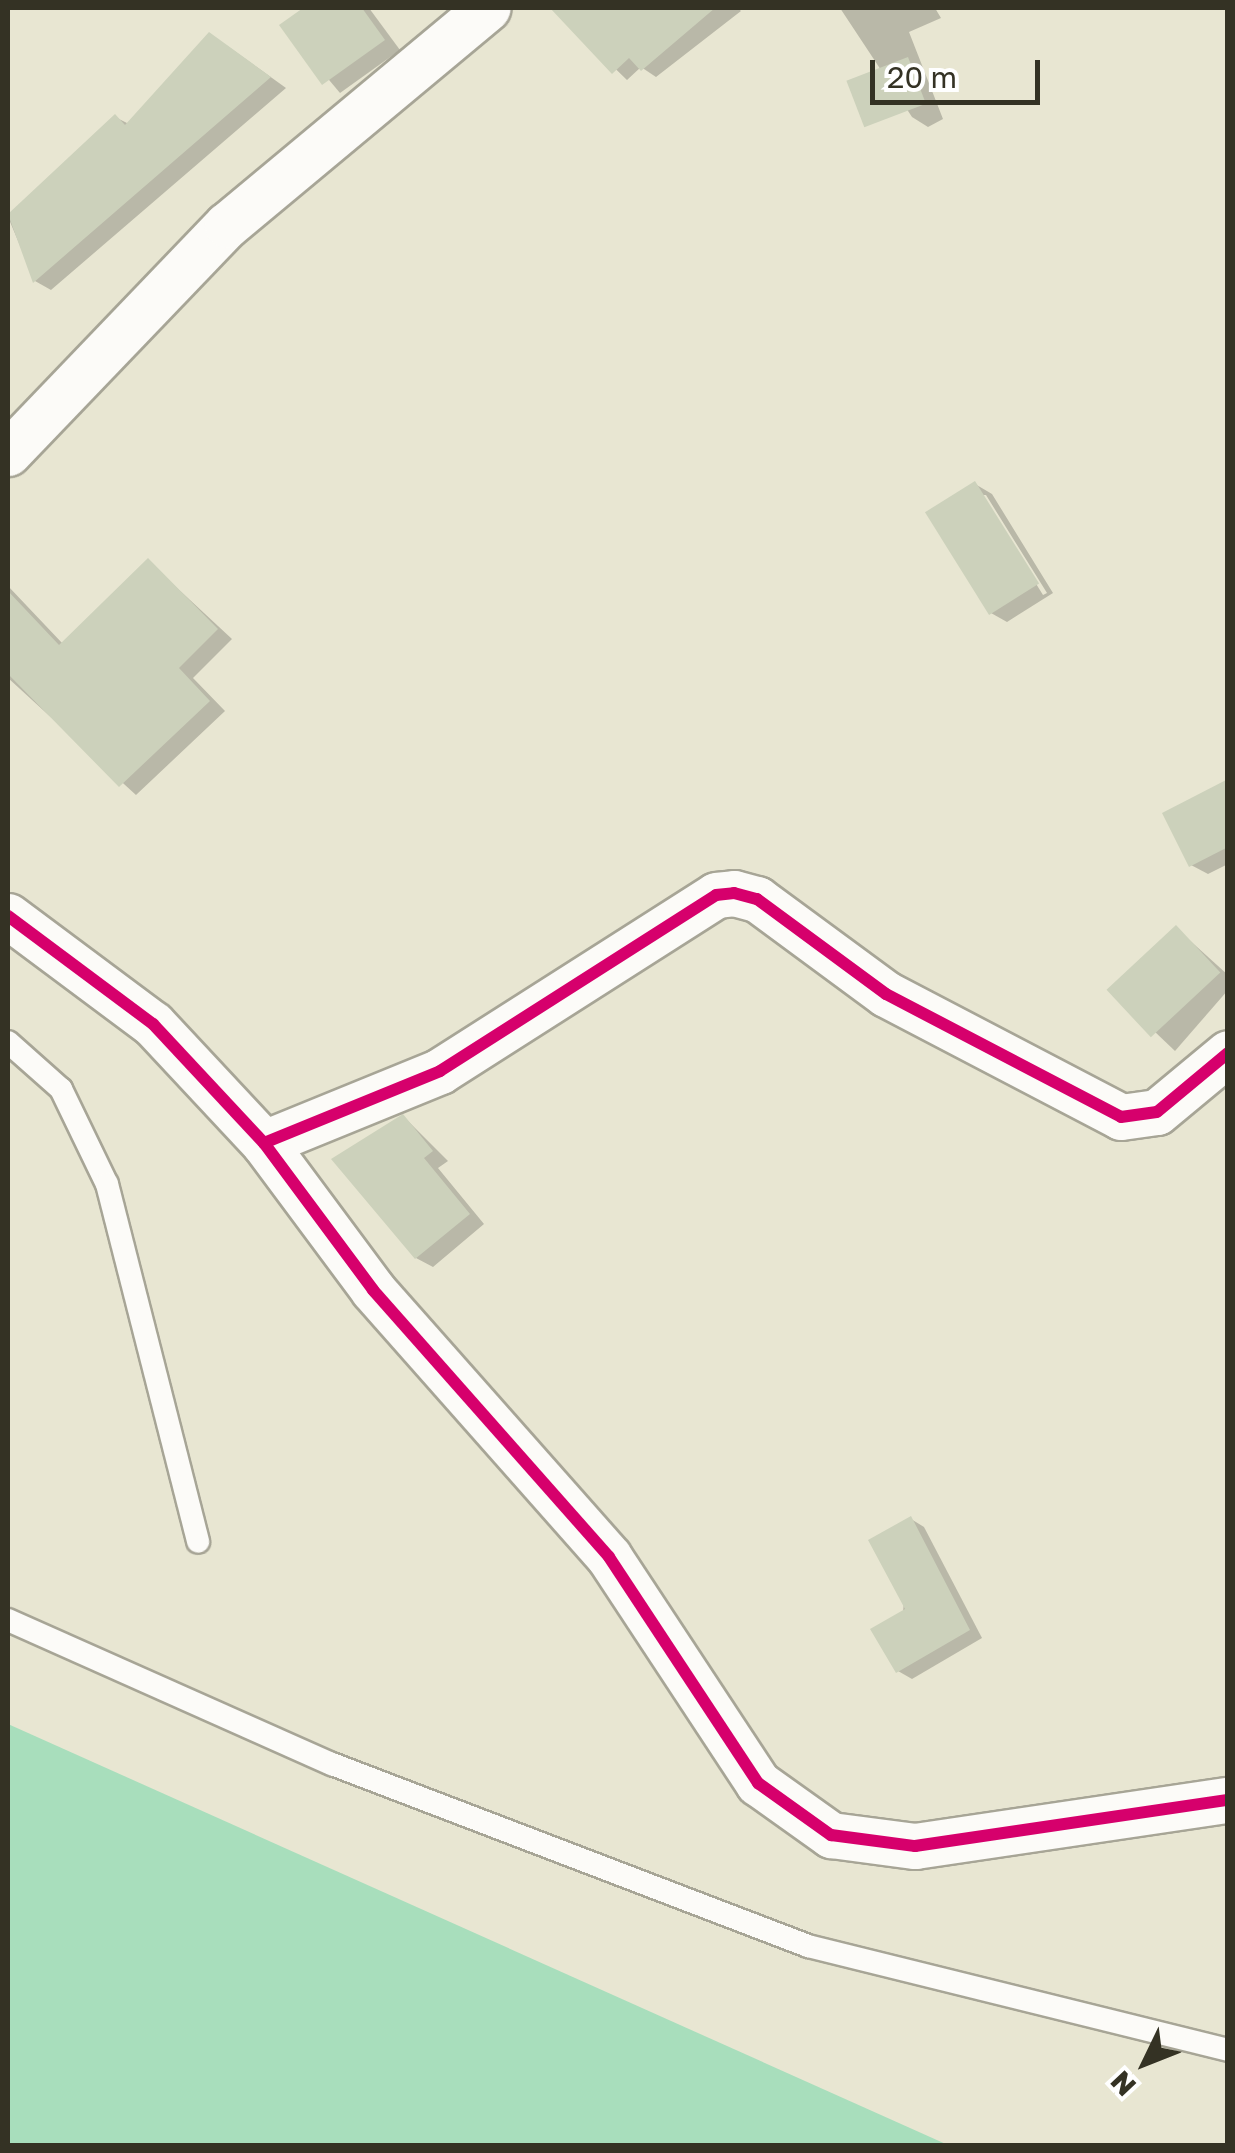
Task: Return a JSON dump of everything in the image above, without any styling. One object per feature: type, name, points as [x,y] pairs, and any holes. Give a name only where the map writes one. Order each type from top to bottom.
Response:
[{"type":"street","points":[[8,453],[227,225],[487,8]]},
{"type":"street","points":[[264,1143],[440,1071],[701,905],[734,893],[756,899],[886,994],[1122,1117],[1157,1112],[1228,1053]]},
{"type":"street","points":[[8,916],[153,1024],[264,1143],[373,1290],[609,1557],[758,1782],[831,1835],[914,1846],[1228,1800]]},
{"type":"lane","points":[[8,1042],[61,1088],[107,1184],[198,1542]]},
{"type":"lane","points":[[8,1620],[332,1764],[808,1946],[1228,2050]]},
{"type":"shaded area","points":[[8,1724],[948,2145],[8,2145]]},
{"type":"building","points":[[303,8],[362,8],[385,40],[322,85],[279,25]]},
{"type":"building","points":[[550,8],[715,8],[641,71],[629,58],[612,74]]},
{"type":"building","points":[[209,32],[271,77],[33,283],[8,214],[115,114],[125,125]]},
{"type":"building","points":[[908,57],[926,104],[864,127],[846,81]]},
{"type":"building","points":[[975,481],[1039,584],[989,615],[925,512]]},
{"type":"building","points":[[148,558],[218,629],[179,668],[210,701],[119,787],[8,674],[8,591],[59,645]]},
{"type":"building","points":[[1228,779],[1228,847],[1189,867],[1162,813]]},
{"type":"building","points":[[1176,925],[1220,973],[1151,1037],[1107,990]]},
{"type":"building","points":[[403,1114],[433,1151],[424,1158],[470,1214],[415,1259],[331,1159]]},
{"type":"building","points":[[911,1516],[970,1630],[896,1673],[870,1629],[905,1609],[868,1540]]},
{"type":"cycle path","points":[[264,1143],[440,1071],[716,895],[734,893],[757,899],[886,994],[1121,1117],[1157,1112],[1228,1053]]},
{"type":"cycle path","points":[[8,916],[153,1024],[264,1143],[373,1290],[609,1557],[758,1783],[831,1835],[915,1846],[1228,1800]]}]
